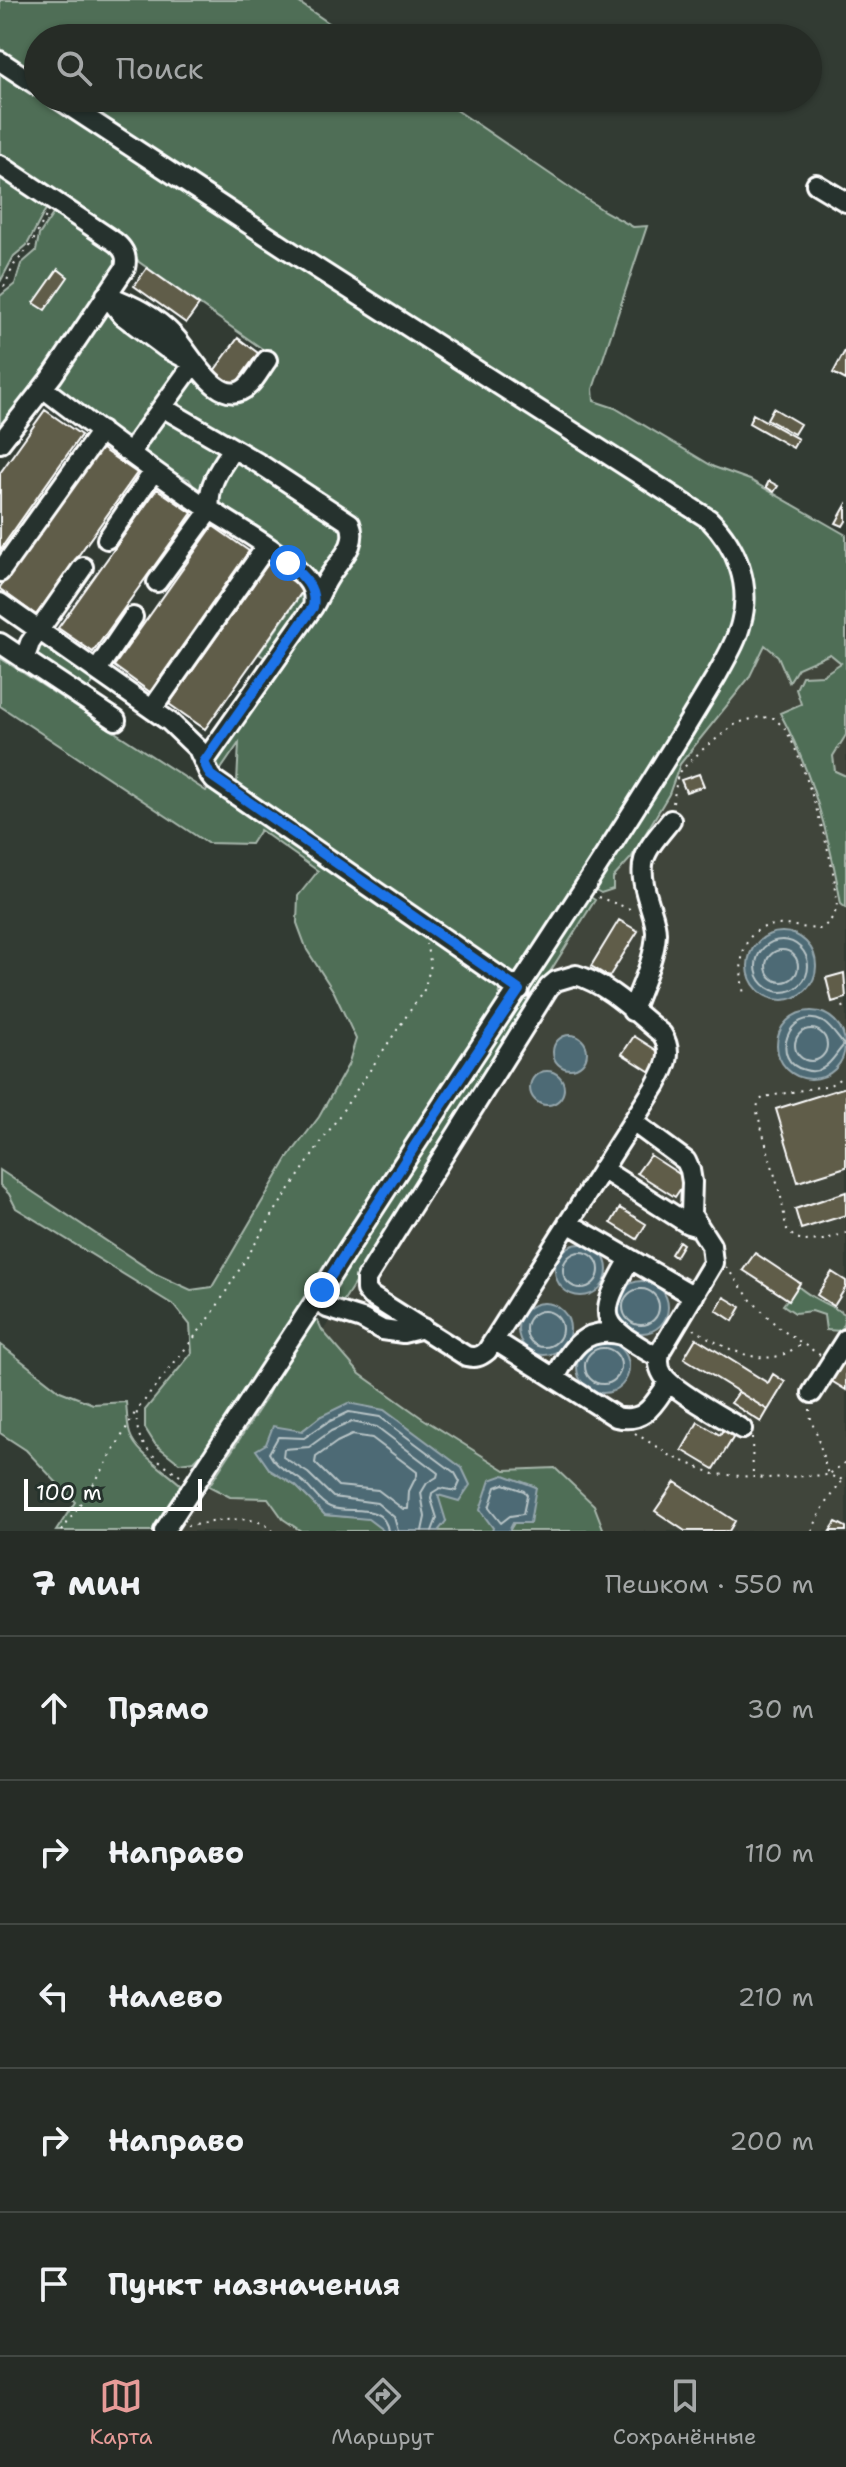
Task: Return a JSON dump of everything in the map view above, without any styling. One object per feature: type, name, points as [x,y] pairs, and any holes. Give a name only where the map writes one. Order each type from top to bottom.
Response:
[{"type":"street","points":[[0,61],[24,77]]},
{"type":"street","points":[[78,112],[709,519],[724,533],[734,550],[743,581],[742,621],[735,641],[693,715],[519,990],[165,1530]]},
{"type":"street","points":[[0,165],[122,248],[126,261],[125,268],[43,388],[0,443]]},
{"type":"street","points":[[816,184],[846,202]]},
{"type":"street","points":[[106,295],[136,306],[160,323],[176,338],[207,380],[227,391],[247,387],[267,360]]},
{"type":"street","points":[[132,454],[139,439],[194,363]]},
{"type":"street","points":[[43,388],[154,471],[288,563],[306,579],[313,591],[313,607]]},
{"type":"street","points":[[162,407],[345,518],[350,523],[352,539],[348,552],[328,578],[313,607],[204,762]]},
{"type":"street","points":[[0,572],[101,431]]},
{"type":"street","points":[[157,582],[210,510],[209,497],[215,475],[233,449]]},
{"type":"street","points":[[107,539],[154,471]]},
{"type":"street","points":[[152,709],[266,547]]},
{"type":"street","points":[[24,660],[30,643],[83,567]]},
{"type":"street","points":[[0,603],[170,722],[198,749],[214,780],[519,990]]},
{"type":"street","points":[[97,670],[133,617]]},
{"type":"street","points":[[0,643],[116,720]]},
{"type":"street","points":[[632,1011],[654,944],[654,920],[642,876],[642,862],[671,820]]},
{"type":"street","points":[[576,975],[585,977],[662,1034],[668,1043],[670,1053],[662,1075],[633,1122],[482,1356],[466,1356],[366,1290],[366,1279],[549,987],[556,981],[576,975]]},
{"type":"street","points":[[633,1122],[686,1161],[692,1182],[691,1214],[711,1245],[713,1263],[659,1358],[660,1369],[669,1382],[742,1429]]},
{"type":"street","points":[[602,1169],[688,1224],[698,1227]]},
{"type":"street","points":[[568,1223],[694,1296]]},
{"type":"street","points":[[630,1259],[610,1294],[607,1305],[612,1325],[622,1335],[659,1358]]},
{"type":"street","points":[[322,1290],[322,1300],[327,1308],[362,1319],[382,1330],[403,1333],[423,1328]]},
{"type":"street","points":[[555,1378],[571,1352],[588,1336],[599,1332],[622,1335]]},
{"type":"street","points":[[812,1393],[846,1339]]},
{"type":"street","points":[[494,1340],[616,1417],[636,1418],[644,1414],[669,1382]]},
{"type":"path","points":[[4,287],[14,265],[31,245],[55,201]]},
{"type":"path","points":[[671,820],[678,773],[725,732],[737,723],[759,717],[774,718],[786,731],[799,758],[827,847],[837,908],[821,929],[773,925],[758,930],[748,938],[742,951],[739,974],[744,994]]},
{"type":"path","points":[[583,888],[597,897],[633,910],[650,906]]},
{"type":"path","points":[[62,1531],[137,1410],[211,1316],[277,1208],[424,990],[431,965],[419,922]]},
{"type":"path","points":[[843,1006],[846,1013]]},
{"type":"path","points":[[846,1075],[830,1085],[764,1097],[758,1102],[757,1112],[782,1201],[786,1228],[794,1237],[805,1241],[823,1240],[846,1233]]},
{"type":"path","points":[[711,1245],[751,1300],[779,1328],[831,1362]]},
{"type":"path","points":[[680,1321],[740,1353],[759,1358],[780,1356],[803,1343]]},
{"type":"path","points":[[812,1393],[811,1421],[828,1475]]},
{"type":"path","points":[[137,1410],[136,1428],[148,1450],[193,1487]]},
{"type":"path","points":[[616,1417],[671,1456],[714,1474],[753,1477],[828,1475],[844,1481],[821,1511],[812,1531]]},
{"type":"path","points":[[742,1429],[752,1435],[753,1477]]},
{"type":"path","points":[[828,1475],[846,1462]]},
{"type":"path","points":[[165,1530],[244,1519],[266,1524],[273,1531]]},
{"type":"shaded area","points":[[800,583],[846,609],[846,1531],[134,1531],[153,1500],[185,1517],[229,1465],[325,1328],[595,902],[722,690]]},
{"type":"green space","points":[[0,0],[295,0],[330,24],[24,24],[24,68],[0,52]]},
{"type":"green space","points":[[0,71],[24,88],[24,112],[60,112],[707,524],[724,547],[735,584],[731,641],[526,966],[515,975],[502,972],[246,796],[237,783],[239,743],[217,775],[210,764],[356,530],[168,406],[192,371],[228,400],[251,398],[278,360],[139,262],[129,247],[0,160]]},
{"type":"green space","points":[[91,112],[459,112],[604,211],[633,227],[647,226],[593,389],[594,401],[615,408],[714,467],[750,480],[846,535],[846,735],[833,756],[835,771],[846,776],[846,908],[841,904],[825,830],[810,782],[780,713],[801,704],[796,689],[802,676],[823,675],[841,663],[830,654],[798,668],[789,682],[778,656],[765,645],[749,678],[680,764],[669,794],[631,858],[613,878],[613,889],[601,893],[592,888],[743,641],[732,535]]},
{"type":"green space","points":[[0,170],[47,207],[27,245],[14,256],[0,282]]},
{"type":"green space","points":[[63,213],[121,259],[102,293],[0,433],[0,296],[15,284],[21,264],[36,251],[39,235],[53,214]]},
{"type":"green space","points":[[106,309],[124,331],[135,330],[186,364],[130,446],[64,396],[57,379]]},
{"type":"green space","points":[[164,416],[223,448],[205,495],[198,493],[189,479],[166,470],[143,453],[142,444]]},
{"type":"green space","points":[[244,459],[336,518],[348,537],[322,574],[314,576],[229,509],[219,510],[214,496],[234,460]]},
{"type":"green space","points":[[305,589],[310,601],[272,656],[259,654]]},
{"type":"green space","points":[[45,643],[95,679],[86,693],[33,655],[35,646]]},
{"type":"green space","points":[[0,658],[206,791],[211,787],[490,977],[500,990],[498,1008],[209,1446],[194,1461],[179,1463],[155,1444],[145,1428],[145,1410],[192,1353],[190,1325],[175,1306],[16,1208],[0,1185],[0,1170],[156,1274],[191,1290],[212,1287],[287,1159],[319,1117],[348,1065],[356,1039],[334,992],[307,950],[297,923],[298,896],[318,871],[260,830],[251,844],[207,843],[0,706]]},
{"type":"green space","points":[[587,895],[595,900],[339,1308],[331,1304],[330,1291]]},
{"type":"green space","points":[[798,1286],[845,1314],[842,1331],[826,1330],[824,1315],[812,1311],[795,1313],[783,1305]]},
{"type":"green space","points":[[307,1321],[318,1321],[322,1330],[360,1374],[422,1418],[505,1470],[555,1468],[594,1505],[604,1531],[509,1531],[536,1487],[492,1531],[438,1531],[446,1521],[321,1416],[302,1431],[257,1450],[270,1470],[296,1486],[325,1515],[369,1518],[384,1531],[301,1531],[283,1519],[268,1498],[230,1497],[209,1486],[265,1400]]},
{"type":"green space","points":[[0,1344],[60,1391],[93,1404],[126,1402],[128,1427],[133,1441],[180,1484],[174,1501],[154,1531],[56,1531],[75,1502],[26,1450],[0,1433]]},
{"type":"water","points":[[782,932],[806,942],[816,966],[806,990],[782,1000],[758,990],[748,966],[758,942]]},
{"type":"water","points":[[811,1011],[835,1021],[845,1045],[835,1069],[811,1079],[787,1069],[777,1045],[787,1021]]},
{"type":"water","points":[[570,1035],[582,1040],[587,1052],[582,1064],[570,1069],[558,1064],[553,1052],[558,1040]]},
{"type":"water","points":[[547,1071],[559,1076],[564,1088],[559,1100],[547,1105],[535,1100],[530,1088],[535,1076]]},
{"type":"water","points":[[581,1244],[599,1252],[607,1270],[599,1288],[581,1296],[563,1288],[555,1270],[563,1252]]},
{"type":"water","points":[[642,1281],[660,1289],[668,1307],[660,1325],[642,1333],[624,1325],[616,1307],[624,1289]]},
{"type":"water","points":[[544,1303],[562,1311],[570,1329],[562,1347],[544,1355],[526,1347],[518,1329],[526,1311]]},
{"type":"water","points":[[603,1341],[621,1349],[629,1367],[621,1385],[603,1393],[585,1385],[577,1367],[585,1349]]},
{"type":"water","points":[[348,1403],[384,1410],[462,1468],[470,1485],[459,1501],[438,1495],[446,1521],[438,1531],[384,1531],[368,1519],[325,1515],[296,1486],[270,1470],[256,1450],[266,1444],[273,1426],[302,1431],[321,1416]]},
{"type":"water","points":[[504,1475],[536,1487],[530,1523],[513,1523],[509,1531],[492,1531],[480,1510],[490,1480]]},
{"type":"building","points":[[147,268],[199,305],[186,323],[134,286]]},
{"type":"building","points":[[58,269],[68,277],[45,310],[34,303]]},
{"type":"building","points":[[238,338],[258,353],[234,386],[214,371]]},
{"type":"building","points":[[846,349],[846,380],[833,373]]},
{"type":"building","points":[[773,408],[800,424],[794,434],[767,419]]},
{"type":"building","points":[[45,410],[81,435],[0,550],[0,473]]},
{"type":"building","points":[[753,414],[798,439],[793,448],[749,423]]},
{"type":"building","points":[[99,447],[137,473],[36,615],[0,587]]},
{"type":"building","points":[[769,481],[778,486],[774,492],[766,487]]},
{"type":"building","points":[[157,489],[192,513],[93,652],[58,628]]},
{"type":"building","points":[[846,505],[846,521],[843,526],[836,523]]},
{"type":"building","points":[[213,526],[249,551],[150,692],[114,666]]},
{"type":"building","points":[[268,564],[304,589],[205,729],[169,704]]},
{"type":"building","points":[[699,774],[704,786],[686,792],[681,780]]},
{"type":"building","points":[[619,920],[638,931],[609,977],[591,966]]},
{"type":"building","points":[[844,973],[846,998],[832,1002],[826,978]]},
{"type":"building","points":[[634,1036],[664,1055],[652,1073],[622,1054]]},
{"type":"building","points":[[846,1087],[846,1167],[798,1182],[776,1109]]},
{"type":"building","points":[[650,1155],[687,1179],[675,1197],[637,1173]]},
{"type":"building","points":[[846,1192],[846,1215],[801,1229],[795,1209]]},
{"type":"building","points":[[620,1208],[646,1224],[637,1239],[611,1223]]},
{"type":"building","points":[[679,1241],[683,1244],[675,1257],[671,1254]]},
{"type":"building","points":[[755,1253],[800,1283],[789,1300],[743,1270]]},
{"type":"building","points":[[832,1272],[846,1281],[846,1287],[834,1306],[817,1295]]},
{"type":"building","points":[[724,1297],[741,1307],[733,1321],[716,1310]]},
{"type":"building","points":[[696,1338],[768,1383],[773,1374],[785,1382],[768,1410],[684,1358]]},
{"type":"building","points":[[846,1351],[846,1390],[828,1379]]},
{"type":"building","points":[[739,1392],[768,1410],[761,1422],[731,1403]]},
{"type":"building","points":[[698,1422],[720,1435],[725,1426],[736,1433],[714,1469],[682,1450]]},
{"type":"building","points":[[675,1482],[735,1521],[729,1531],[685,1531],[655,1511]]},
{"type":"building","points":[[836,1522],[846,1527],[846,1531],[830,1531]]},
{"type":"route","points":[[288,563],[306,579],[313,591],[313,607],[204,762],[210,775],[519,990],[322,1290]]}]
